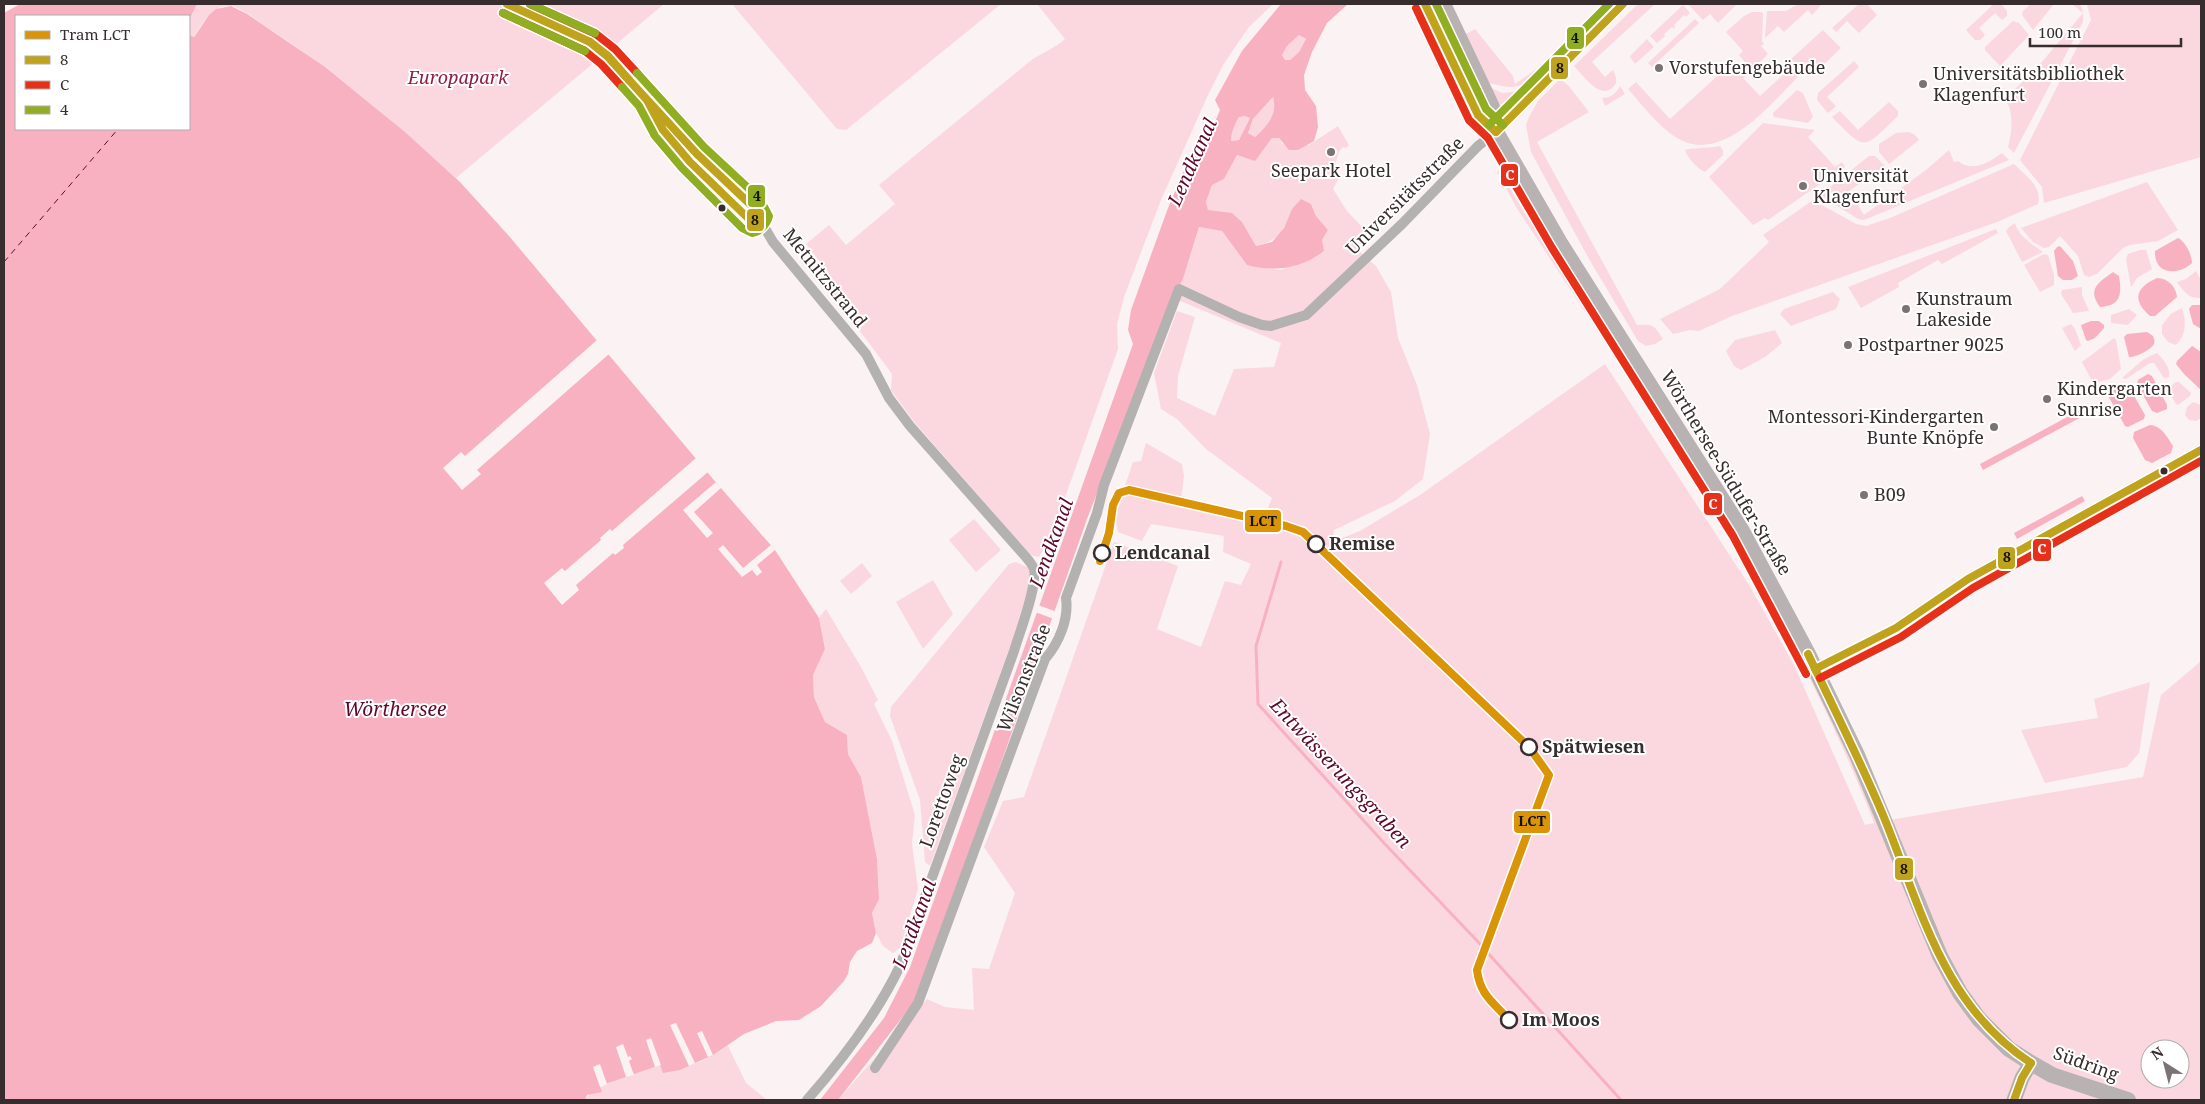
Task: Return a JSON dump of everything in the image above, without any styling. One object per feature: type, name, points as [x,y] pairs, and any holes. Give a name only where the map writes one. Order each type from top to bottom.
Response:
[{"type":"main road","name":"Wörthersee-Südufer-Straße","points":[[1425,4],[1478,115],[1496,132],[1560,243],[1742,531],[1805,648],[1857,755],[1932,938],[1960,993],[1979,1019],[2009,1049],[2031,1064]]},
{"type":"main road","name":"Wörthersee-Südufer-Straße","points":[[1443,4],[1492,107],[1496,132]]},
{"type":"main road","points":[[2014,1100],[2022,1078],[2031,1064]]},
{"type":"main road","name":"Südring","points":[[2031,1064],[2052,1075],[2128,1100]]},
{"type":"street","name":"Metnitzstrand","points":[[508,4],[590,42],[704,161],[752,206],[773,242],[866,354],[888,398],[904,419],[1030,562],[1034,576]]},
{"type":"street","name":"Universitätsstraße","points":[[1179,289],[1239,317],[1271,326],[1306,315],[1402,224],[1478,146],[1496,132],[1623,4]]},
{"type":"street","name":"Wilsonstraße","points":[[876,1068],[918,1002],[1046,659],[1054,649],[1062,629],[1067,608],[1066,598],[1097,513],[1104,485],[1179,289]]},
{"type":"street","name":"Lorettoweg","points":[[806,1100],[861,1034],[879,1006],[900,966],[1014,652],[1027,612],[1034,576]]},
{"type":"green space","name":"Europapark","points":[[197,4],[664,4],[456,178],[338,78],[242,10],[229,6],[217,9],[208,17],[193,37],[190,36],[190,18]]},
{"type":"green space","points":[[732,4],[1001,4],[846,130],[837,129]]},
{"type":"green space","points":[[1037,4],[1273,4],[1248,28],[1223,65],[1161,200],[1124,297],[1117,324],[1118,349],[1053,531],[1039,557],[1033,556],[1027,551],[915,423],[891,390],[892,374],[819,281],[829,273],[806,244],[829,225],[846,245],[895,204],[879,185],[1029,62],[1065,39]]},
{"type":"green space","points":[[1415,4],[1417,4],[1472,121],[1470,125],[1427,37]]},
{"type":"green space","points":[[1638,4],[1655,4],[1592,62],[1605,77],[1613,70],[1616,77],[1616,84],[1607,91],[1597,88],[1574,66]]},
{"type":"green space","points":[[1688,4],[1737,4],[1718,23],[1710,14],[1703,20]]},
{"type":"green space","points":[[1798,4],[1822,4],[1812,15],[1808,10],[1784,32],[1778,26],[1765,38],[1767,11],[1786,11]]},
{"type":"green space","points":[[1859,4],[1867,4],[1877,15],[1859,33],[1847,21],[1836,32],[1832,28]]},
{"type":"green space","points":[[1994,4],[2001,4],[2007,11],[2007,16],[2002,20],[1995,13],[1979,28],[1985,35],[1980,40],[1975,40],[1966,30]]},
{"type":"green space","points":[[2031,4],[2054,4],[2033,30],[2022,15],[2023,11]]},
{"type":"green space","points":[[2072,4],[2079,4],[2083,13]]},
{"type":"green space","points":[[2087,4],[2201,4],[2201,157],[2044,203],[2042,187],[2020,160],[2091,20]]},
{"type":"green space","points":[[1683,5],[1690,13],[1686,17],[1684,15],[1674,25],[1674,29],[1672,27],[1657,43],[1650,36]]},
{"type":"green space","points":[[1752,12],[1762,12],[1763,14],[1762,41],[1764,44],[1761,46],[1768,54],[1752,70],[1739,55],[1743,51],[1726,32],[1744,16]]},
{"type":"green space","points":[[2083,13],[2083,22],[2014,153],[2008,147],[2011,116],[2005,99],[2041,63]]},
{"type":"green space","points":[[1695,19],[1699,23],[1652,67],[1648,63]]},
{"type":"green space","points":[[2013,21],[2019,23],[2029,35],[2000,66],[1985,50],[1985,47]]},
{"type":"green space","points":[[1475,29],[1513,76],[1515,84],[1538,68],[1539,72],[1521,85],[1511,87],[1489,83],[1464,35]]},
{"type":"green space","points":[[1823,30],[1841,48],[1815,73],[1808,75],[1791,59]]},
{"type":"green space","points":[[1299,35],[1306,39],[1299,52],[1290,60],[1285,61],[1282,55],[1287,46]]},
{"type":"green space","points":[[1647,39],[1654,47],[1635,64],[1630,57]]},
{"type":"green space","points":[[1734,61],[1747,75],[1743,78],[1760,96],[1793,66],[1798,74],[1796,79],[1758,117],[1743,129],[1727,138],[1710,144],[1694,144],[1677,138],[1657,122],[1628,89],[1636,82],[1670,119]]},
{"type":"green space","points":[[1854,61],[1859,67],[1827,97],[1836,106],[1828,113],[1817,100],[1818,93]]},
{"type":"green space","points":[[1560,79],[1568,85],[1589,112],[1537,142],[1637,325],[1653,326],[1663,339],[1655,344],[1646,346],[1638,341],[1589,259],[1531,152],[1526,125],[1529,117],[1538,101]]},
{"type":"green space","points":[[1487,86],[1502,93],[1523,91],[1509,104],[1500,104]]},
{"type":"green space","points":[[1620,86],[1625,94],[1605,106],[1602,98],[1612,95]]},
{"type":"green space","points":[[1797,90],[1803,93],[1813,117],[1808,123],[1774,117],[1773,113]]},
{"type":"green space","points":[[1273,97],[1273,114],[1264,128],[1255,137],[1248,133],[1253,119]]},
{"type":"green space","points":[[1889,102],[1898,111],[1898,116],[1878,135],[1865,142],[1852,137],[1832,117],[1840,111],[1858,130]]},
{"type":"green space","points":[[1245,116],[1250,118],[1239,140],[1231,141],[1231,132],[1239,117]]},
{"type":"green space","points":[[1763,123],[1815,130],[1808,137],[1835,167],[1842,162],[1845,167],[1768,220],[1765,218],[1753,225],[1709,177]]},
{"type":"green space","points":[[1338,126],[1349,145],[1346,148],[1343,147],[1339,152],[1335,165],[1339,167],[1339,178],[1333,189],[1347,211],[1364,229],[1362,241],[1357,249],[1376,266],[1391,292],[1398,338],[1417,385],[1430,434],[1423,479],[1395,501],[1334,530],[1332,542],[1360,531],[1420,495],[1605,364],[1749,585],[1794,665],[1865,825],[1874,823],[1823,705],[1742,553],[1720,516],[1518,210],[1497,172],[1500,170],[1522,209],[1745,551],[1807,664],[1846,746],[1878,822],[2143,777],[2161,695],[2201,661],[2201,1100],[838,1100],[927,999],[945,1007],[974,1010],[972,968],[989,969],[1015,893],[984,847],[1003,801],[1024,797],[1114,542],[1178,566],[1157,629],[1201,647],[1225,581],[1241,585],[1251,564],[1223,552],[1224,536],[1151,524],[1142,541],[1118,532],[1115,515],[1133,462],[1141,461],[1146,443],[1182,464],[1184,476],[1181,501],[1191,500],[1220,509],[1265,515],[1272,498],[1206,449],[1177,419],[1161,409],[1154,373],[1177,311],[1195,317],[1178,376],[1177,398],[1215,416],[1234,369],[1274,367],[1281,343],[1173,298],[1183,279],[1199,227],[1222,231],[1247,265],[1280,270],[1316,257],[1328,230],[1316,216],[1311,204],[1292,209],[1280,234],[1270,241],[1255,246],[1250,235],[1208,210],[1206,202],[1212,185],[1224,179],[1237,155],[1255,160],[1272,138],[1279,138],[1282,144],[1309,145]]},
{"type":"green space","points":[[1909,132],[1919,140],[1889,164],[1879,152],[1879,144],[1896,133]]},
{"type":"green space","points":[[1720,146],[1723,150],[1723,155],[1705,172],[1699,169],[1688,157],[1685,150],[1691,149]]},
{"type":"green space","points":[[1949,150],[1954,162],[1958,161],[1969,166],[1981,165],[2002,153],[2009,160],[1864,220],[1858,219],[1820,195],[1869,156],[1875,156],[1885,166],[1849,191],[1864,215],[1926,170]]},
{"type":"green space","points":[[2014,164],[2036,187],[2039,198],[2038,204],[1997,222],[1732,316],[1699,331],[1690,330],[1673,334],[1660,319],[1720,289],[1769,242],[1763,235],[1813,200],[1856,224],[1866,226],[1890,218]]},
{"type":"green space","points":[[2147,182],[2178,230],[2158,241],[2130,245],[2123,248],[2097,274],[2089,277],[2084,275],[2078,256],[2060,236],[2049,247],[2044,248],[2033,242],[2021,228]]},
{"type":"green space","points":[[2015,223],[2023,236],[2043,252],[2022,262],[2006,231]]},
{"type":"green space","points":[[1996,229],[1998,233],[1942,264],[1938,260],[1898,283],[1899,287],[1861,308],[1848,287]]},
{"type":"green space","points":[[2146,250],[2152,269],[2137,278],[2131,287],[2126,259],[2128,254]]},
{"type":"green space","points":[[2044,254],[2048,255],[2054,275],[2054,285],[2040,292],[2024,265]]},
{"type":"green space","points":[[2196,271],[2201,280],[2201,298],[2187,294],[2177,282],[2186,279]]},
{"type":"green space","points":[[2082,287],[2082,295],[2089,311],[2073,313],[2061,294],[2062,290]]},
{"type":"green space","points":[[1833,292],[1840,299],[1836,309],[1791,326],[1780,314],[1784,309]]},
{"type":"green space","points":[[2182,308],[2185,327],[2180,341],[2176,345],[2168,342],[2162,334],[2162,325],[2171,314]]},
{"type":"green space","points":[[2129,309],[2137,315],[2128,325],[2111,323],[2111,315]]},
{"type":"green space","points":[[2071,324],[2081,345],[2075,351],[2062,328]]},
{"type":"green space","points":[[1775,330],[1782,343],[1765,357],[1741,370],[1734,366],[1726,351],[1735,340]]},
{"type":"green space","points":[[2114,338],[2116,340],[2121,369],[2110,379],[2093,383],[2082,362]]},
{"type":"green space","points":[[2157,353],[2168,367],[2169,377],[2164,378],[2154,363],[2150,363],[2126,379],[2122,378],[2144,359]]},
{"type":"green space","points":[[2176,382],[2179,382],[2191,393],[2190,396],[2178,405],[2167,389]]},
{"type":"green space","points":[[2193,402],[2201,405],[2201,418],[2196,421],[2189,420],[2185,415],[2187,407]]},
{"type":"green space","points":[[974,519],[1001,550],[976,572],[949,540]]},
{"type":"green space","points":[[1016,562],[1029,568],[1032,576],[1013,639],[930,866],[925,862],[920,800],[890,716],[891,707],[1009,564]]},
{"type":"green space","points":[[862,563],[872,576],[851,594],[840,581]]},
{"type":"green space","points":[[933,580],[953,614],[923,649],[896,602]]},
{"type":"green space","points":[[826,609],[861,667],[878,700],[874,704],[892,741],[915,815],[912,844],[918,889],[900,948],[893,953],[883,946],[876,933],[872,913],[879,899],[877,859],[861,777],[848,754],[847,735],[825,722],[814,697],[813,675],[825,649],[819,618]]},
{"type":"green space","points":[[2150,682],[2139,753],[2127,767],[2045,783],[2021,730],[2098,718],[2094,699]]},
{"type":"green space","points":[[727,1044],[746,1083],[767,1100],[585,1100],[597,1089],[619,1079],[660,1065],[691,1065],[706,1059]]},
{"type":"water","name":"Wörthersee","points":[[20,4],[197,4],[190,18],[190,15],[15,15],[15,130],[190,130],[190,35],[194,37],[209,15],[216,9],[231,6],[247,14],[325,67],[405,132],[460,182],[509,236],[775,550],[819,618],[825,649],[813,675],[814,697],[825,722],[847,735],[848,754],[861,777],[877,859],[879,899],[872,913],[876,933],[872,943],[857,951],[850,962],[848,974],[844,981],[821,1006],[799,1020],[776,1021],[744,1034],[713,1055],[680,1070],[663,1073],[660,1065],[600,1086],[602,1092],[587,1095],[585,1100],[4,1100],[4,13]]},
{"type":"water","name":"Lendkanal","points":[[1281,4],[1348,4],[1327,23],[1312,52],[1304,75],[1305,90],[1316,106],[1318,127],[1314,141],[1298,150],[1289,150],[1279,138],[1272,138],[1255,161],[1237,155],[1224,179],[1212,185],[1206,202],[1208,210],[1232,213],[1242,222],[1256,246],[1272,242],[1284,228],[1292,209],[1301,199],[1311,204],[1316,216],[1328,230],[1322,240],[1324,251],[1297,265],[1277,268],[1257,267],[1247,265],[1222,231],[1199,227],[1183,279],[1173,298],[1087,519],[933,956],[912,1005],[838,1100],[820,1100],[884,1018],[910,967],[1133,344],[1128,330],[1131,310],[1168,208],[1199,135],[1212,129],[1220,110],[1215,100],[1242,51]],"holes":[[[1299,35],[1306,39],[1299,52],[1290,60],[1285,60],[1282,55],[1287,46]],[[1273,97],[1273,114],[1264,128],[1255,137],[1248,133],[1253,119]],[[1245,116],[1250,118],[1239,140],[1231,141],[1233,129],[1239,117]]]},
{"type":"water","points":[[2178,238],[2188,249],[2192,263],[2180,270],[2168,271],[2158,265],[2155,251]]},
{"type":"water","points":[[2060,246],[2073,261],[2078,276],[2072,280],[2063,280],[2058,276],[2054,251]]},
{"type":"water","points":[[2113,272],[2119,276],[2120,293],[2112,304],[2100,307],[2096,301],[2094,291],[2099,283]]},
{"type":"water","points":[[2157,278],[2161,278],[2171,284],[2177,297],[2155,316],[2150,316],[2140,305],[2138,295],[2144,286]]},
{"type":"water","points":[[2192,305],[2201,305],[2201,329],[2193,324],[2189,309]]},
{"type":"water","points":[[2091,321],[2099,321],[2104,325],[2104,328],[2095,338],[2088,341],[2081,325]]},
{"type":"water","points":[[2147,332],[2153,336],[2154,344],[2150,349],[2129,357],[2124,337],[2127,334]]},
{"type":"water","points":[[2192,346],[2201,352],[2201,390],[2176,364]]},
{"type":"water","points":[[2148,374],[2152,376],[2167,405],[2167,409],[2157,413],[2152,411],[2137,384],[2138,380]]},
{"type":"water","points":[[2124,385],[2129,387],[2145,415],[2144,419],[2128,427],[2125,426],[2107,394],[2108,390],[2115,386]]},
{"type":"water","points":[[2084,408],[2087,414],[1983,470],[1980,464]]},
{"type":"water","points":[[2150,425],[2158,427],[2173,446],[2171,453],[2152,463],[2145,460],[2133,438],[2134,432]]},
{"type":"water","points":[[2082,496],[2085,501],[2017,539],[2014,533]]},
{"type":"pier","points":[[597,340],[609,354],[477,470],[481,474],[462,490],[443,468],[461,452],[465,456]]},
{"type":"pier","points":[[696,458],[708,472],[623,545],[624,548],[615,555],[613,553],[576,585],[579,590],[562,605],[544,583],[562,568],[565,571],[601,540],[600,538],[610,529],[612,531]]},
{"type":"pier","points":[[716,482],[721,488],[694,512],[713,533],[707,538],[683,510]]},
{"type":"pier","points":[[723,545],[743,568],[771,545],[775,550],[757,565],[762,572],[757,576],[752,570],[742,577],[718,549]]},
{"type":"pier","points":[[1038,605],[1057,612],[1054,619],[1035,612]]},
{"type":"pier","points":[[676,1023],[695,1063],[689,1066],[670,1025]]},
{"type":"pier","points":[[702,1031],[713,1055],[708,1057],[697,1033]]},
{"type":"pier","points":[[651,1038],[661,1065],[655,1067],[646,1040]]},
{"type":"pier","points":[[623,1044],[628,1057],[630,1056],[632,1059],[629,1061],[634,1075],[626,1077],[616,1047]]},
{"type":"pier","points":[[600,1064],[607,1084],[600,1087],[593,1067]]},
{"type":"waterway","name":"Entwässerungsgraben","points":[[1281,562],[1256,646],[1258,704],[1384,843],[1482,946]]},
{"type":"waterway","name":"Entwässerungsgraben","points":[[1486,951],[1621,1100]]},
{"type":"ferry route","points":[[4,262],[117,130]]},
{"type":"tram line","name":"LCT","points":[[1100,561],[1109,533],[1113,505],[1119,493],[1129,490],[1286,526],[1303,532],[1529,747],[1549,775],[1477,970],[1484,992],[1509,1020]]},
{"type":"transit line","name":"8","points":[[507,4],[590,42]]},
{"type":"transit line","name":"C","points":[[530,4],[594,33]]},
{"type":"transit line","name":"4","points":[[530,4],[595,33]]},
{"type":"transit line","name":"8","points":[[1425,4],[1478,115],[1496,132]]},
{"type":"transit line","name":"4","points":[[1436,4],[1486,109],[1503,125]]},
{"type":"transit line","name":"4","points":[[1489,125],[1609,4]]},
{"type":"transit line","name":"8","points":[[1496,132],[1623,4]]},
{"type":"transit line","name":"C","points":[[1416,8],[1469,120],[1488,138],[1552,248],[1733,536],[1806,674]]},
{"type":"transit line","name":"C","points":[[503,13],[585,51],[601,64],[622,87]]},
{"type":"transit line","name":"4","points":[[503,13],[585,51]]},
{"type":"transit line","name":"C","points":[[596,34],[615,49],[637,73]]},
{"type":"transit line","name":"8","points":[[590,42],[608,56],[629,80]]},
{"type":"transit line","name":"8","points":[[590,42],[608,57],[629,80]]},
{"type":"transit line","name":"4","points":[[622,87],[639,106],[655,136],[682,168],[742,228],[752,233],[763,227],[769,216],[760,199],[704,147],[637,73]]},
{"type":"transit line","name":"8","points":[[629,80],[697,154],[752,206],[759,216],[753,223],[690,162],[663,130],[647,100],[629,80]]},
{"type":"transit line","name":"8","points":[[1815,669],[1896,628],[1968,579],[2201,450]]},
{"type":"transit line","name":"C","points":[[1820,678],[1901,637],[1973,588],[2201,461]]},
{"type":"transit line","name":"8","points":[[1808,654],[1874,794],[1923,919],[1938,952],[1955,983],[1976,1013],[2001,1039],[2031,1063]]},
{"type":"transit line","name":"8","points":[[2014,1100],[2022,1078],[2031,1063]]},
{"type":"place","name":"Vorstufengebäude","points":[[1659,68]]},
{"type":"place","name":"Universitätsbibliothek Klagenfurt","points":[[1923,84]]},
{"type":"place","name":"Seepark Hotel","points":[[1331,152]]},
{"type":"place","name":"Universität Klagenfurt","points":[[1803,186]]},
{"type":"place","name":"Kunstraum Lakeside","points":[[1906,309]]},
{"type":"place","name":"Postpartner 9025","points":[[1848,345]]},
{"type":"place","name":"Kindergarten Sunrise","points":[[2047,399]]},
{"type":"place","name":"Montessori-Kindergarten Bunte Knöpfe","points":[[1994,427]]},
{"type":"place","name":"B09","points":[[1864,495]]},
{"type":"place","name":"Remise","points":[[1316,544]]},
{"type":"place","name":"Lendcanal","points":[[1102,553]]},
{"type":"place","name":"Spätwiesen","points":[[1529,747]]},
{"type":"place","name":"Im Moos","points":[[1509,1020]]}]
